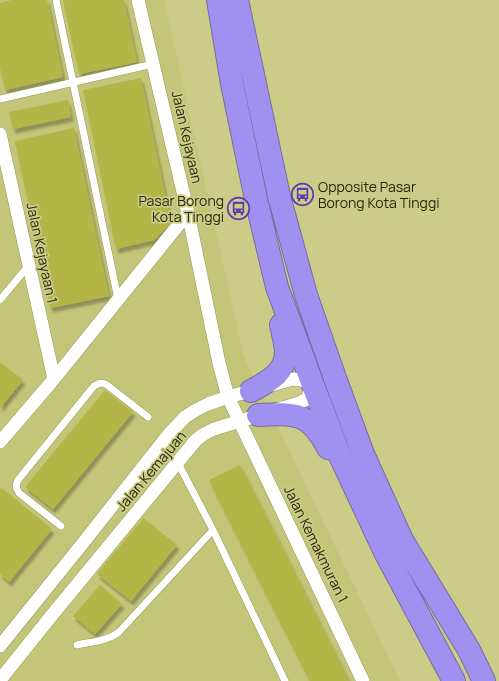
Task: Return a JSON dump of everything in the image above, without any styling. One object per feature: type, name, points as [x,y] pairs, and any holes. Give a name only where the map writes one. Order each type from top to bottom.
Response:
[{"type":"highway","points":[[218,0],[232,84],[253,184],[277,286],[340,456],[394,546],[469,650],[484,681]]},
{"type":"highway","points":[[237,0],[280,196],[306,295],[394,546],[454,681]]},
{"type":"highway","points":[[280,196],[284,246],[319,363],[318,373],[313,385]]},
{"type":"highway","points":[[251,391],[274,378],[284,363],[286,353],[278,308],[277,286]]},
{"type":"highway","points":[[249,418],[283,414],[295,415],[304,418],[322,437],[363,528],[394,546]]},
{"type":"street","name":"Jalan Kejayaan","points":[[138,0],[188,213],[228,397],[249,418]]},
{"type":"street","name":"Jalan Kejayaan 1","points":[[0,134],[3,165],[29,265],[54,380]]},
{"type":"street","points":[[0,442],[54,380],[188,213]]},
{"type":"street","name":"Jalan Kemajuan","points":[[0,646],[169,434],[185,417],[208,404],[228,397],[293,380],[302,380],[313,385],[307,399],[299,403],[214,429],[196,440],[0,680]]},
{"type":"street","name":"Jalan Kemakmuran 1","points":[[249,418],[363,681]]},
{"type":"lane","points":[[56,0],[118,300]]},
{"type":"lane","points":[[0,99],[153,64]]},
{"type":"lane","points":[[0,300],[29,265]]},
{"type":"lane","points":[[60,526],[19,493],[16,483],[94,386],[104,383],[148,417]]},
{"type":"lane","points":[[158,449],[178,463],[213,530],[285,681]]},
{"type":"lane","points":[[77,645],[109,638],[117,634],[213,530]]},
{"type":"shaded area","points":[[0,0],[164,0],[244,357],[400,681],[0,681]]},
{"type":"building","points":[[12,0],[47,0],[63,77],[5,90],[0,68],[0,3]]},
{"type":"building","points":[[63,0],[124,0],[137,62],[79,74]]},
{"type":"building","points":[[141,78],[171,223],[154,240],[116,249],[83,90]]},
{"type":"building","points":[[68,100],[71,117],[13,129],[9,112]]},
{"type":"building","points":[[74,128],[109,296],[50,308],[15,141]]},
{"type":"building","points":[[0,362],[23,380],[0,408]]},
{"type":"building","points":[[105,390],[133,412],[53,509],[25,487]]},
{"type":"building","points":[[240,465],[349,681],[310,681],[271,604],[209,480]]},
{"type":"building","points":[[2,488],[52,529],[9,582],[0,574],[0,490]]},
{"type":"building","points":[[143,518],[177,545],[131,601],[97,574]]},
{"type":"building","points":[[100,585],[122,604],[95,634],[73,616]]},
{"type":"place","name":"Opposite Pasar Borong Kota Tinggi","points":[[302,195]]},
{"type":"place","name":"Pasar Borong Kota Tinggi","points":[[239,209]]}]
